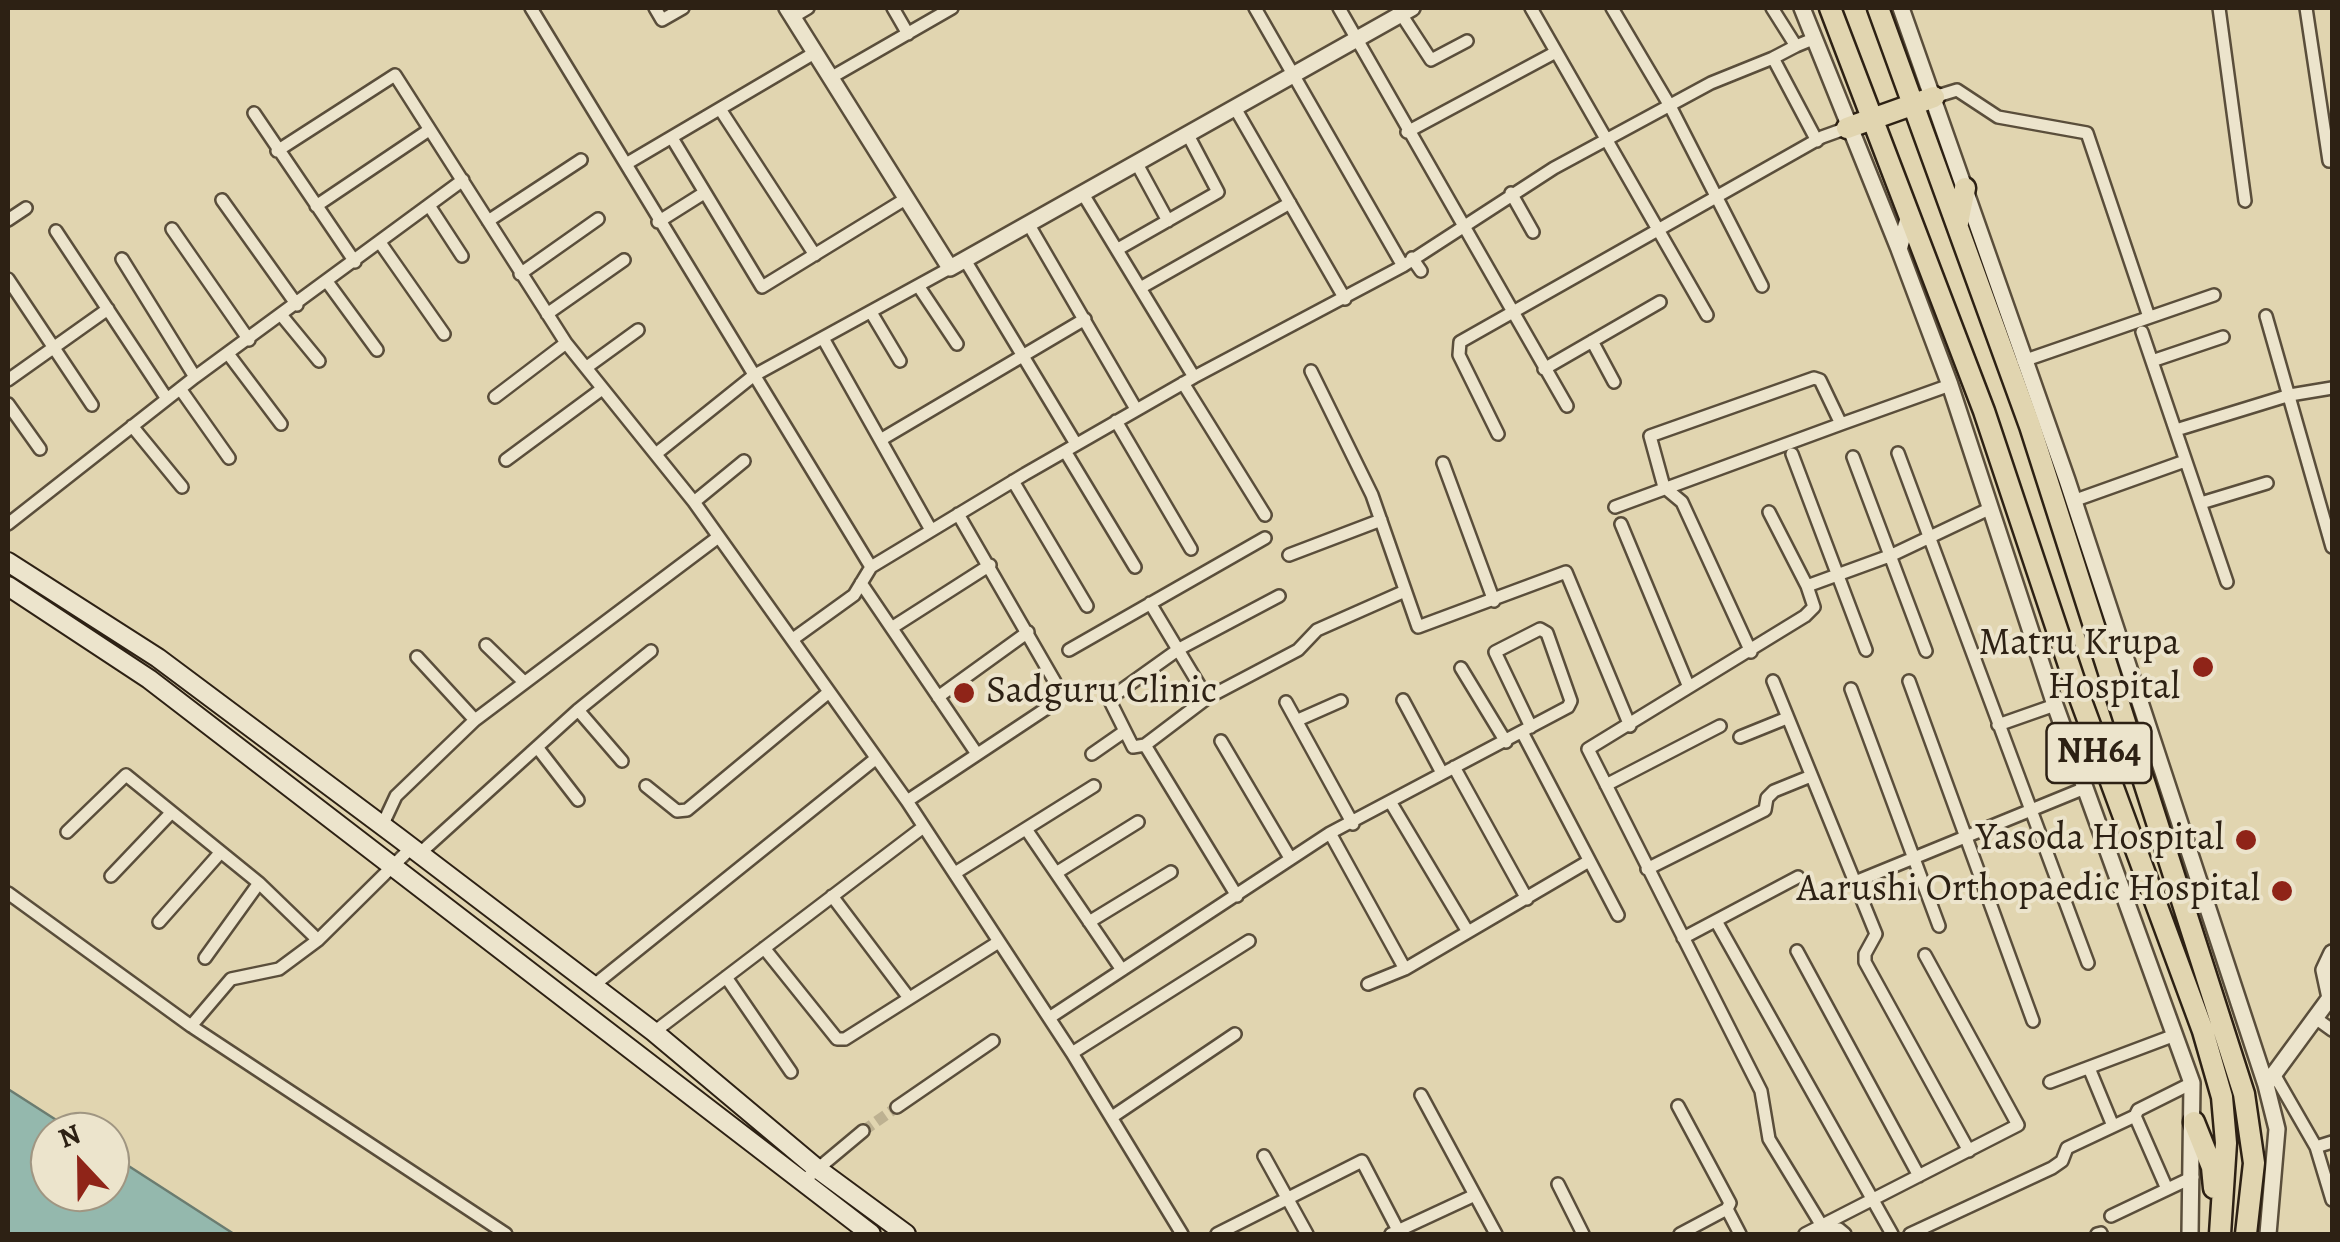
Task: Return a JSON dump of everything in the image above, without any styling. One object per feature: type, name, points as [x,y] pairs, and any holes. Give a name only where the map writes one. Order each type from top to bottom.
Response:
[{"type":"highway","name":"NH64","points":[[1830,8],[1984,411],[2080,698],[2203,1031],[2222,1097],[2226,1143],[2220,1234]]},
{"type":"highway","name":"NH64","points":[[1878,8],[1924,100],[1958,225],[2030,426],[2244,1094],[2254,1163],[2246,1234]]},
{"type":"highway","points":[[1847,128],[1924,100]]},
{"type":"highway","points":[[1958,225],[1965,188]]},
{"type":"highway","points":[[2194,1122],[2212,1167],[2214,1193],[2207,1234]]},
{"type":"main road","points":[[8,562],[158,658],[654,1032],[815,1167],[906,1234]]},
{"type":"main road","points":[[8,586],[150,679],[871,1234]]},
{"type":"main road","points":[[71,627],[83,610]]},
{"type":"street","points":[[531,8],[871,567]]},
{"type":"street","points":[[655,8],[662,20],[683,8]]},
{"type":"street","points":[[808,8],[790,12],[907,198],[1024,354],[1135,567]]},
{"type":"street","points":[[893,8],[908,34]]},
{"type":"street","points":[[832,78],[908,34],[934,12],[952,8]]},
{"type":"street","points":[[1255,8],[1408,262],[1421,271]]},
{"type":"street","points":[[1339,8],[1567,406]]},
{"type":"street","points":[[1531,8],[1707,315]]},
{"type":"street","points":[[1612,8],[1670,106],[1762,286]]},
{"type":"street","points":[[1772,8],[1796,46]]},
{"type":"street","points":[[1802,8],[1950,384],[2054,705],[2192,1083],[2190,1234]]},
{"type":"street","points":[[1901,8],[1924,100],[1965,188],[2270,1080],[2277,1138],[2268,1234]]},
{"type":"street","points":[[2219,8],[2245,201]]},
{"type":"street","points":[[2306,8],[2329,161]]},
{"type":"street","points":[[657,453],[754,376],[872,314],[1407,11],[1431,60],[1466,41]]},
{"type":"street","points":[[793,639],[854,596],[871,567],[1136,408],[1344,299],[1604,140],[1813,39]]},
{"type":"street","points":[[626,164],[816,52]]},
{"type":"street","points":[[1407,132],[1556,52]]},
{"type":"street","points":[[1773,58],[1817,141]]},
{"type":"street","points":[[277,151],[395,75],[566,343],[694,502],[955,873],[1112,1117],[1182,1234]]},
{"type":"street","points":[[1924,100],[1958,90],[1998,118],[2087,133],[2150,317]]},
{"type":"street","points":[[1236,108],[1344,299]]},
{"type":"street","points":[[720,109],[815,255]]},
{"type":"street","points":[[254,114],[355,262]]},
{"type":"street","points":[[1498,434],[1458,349],[1460,342],[1817,141],[1847,128]]},
{"type":"street","points":[[316,206],[429,130]]},
{"type":"street","points":[[1118,248],[1218,192],[1188,135]]},
{"type":"street","points":[[672,138],[762,287],[907,198]]},
{"type":"street","points":[[488,221],[581,160]]},
{"type":"street","points":[[1137,164],[1168,221]]},
{"type":"street","points":[[8,524],[195,377],[297,306],[462,180]]},
{"type":"street","points":[[658,222],[704,194]]},
{"type":"street","points":[[1083,194],[1142,287],[1188,380],[1265,516]]},
{"type":"street","points":[[1511,194],[1533,232]]},
{"type":"street","points":[[222,200],[297,306]]},
{"type":"street","points":[[1142,287],[1290,203]]},
{"type":"street","points":[[430,207],[462,256]]},
{"type":"street","points":[[8,220],[26,208]]},
{"type":"street","points":[[1899,249],[1908,216]]},
{"type":"street","points":[[520,274],[598,219]]},
{"type":"street","points":[[1029,225],[1136,408]]},
{"type":"street","points":[[172,229],[250,340]]},
{"type":"street","points":[[56,231],[167,399]]},
{"type":"street","points":[[381,244],[444,334]]},
{"type":"street","points":[[122,259],[195,377]]},
{"type":"street","points":[[547,314],[624,260]]},
{"type":"street","points":[[8,279],[92,406]]},
{"type":"street","points":[[328,283],[376,350]]},
{"type":"street","points":[[919,287],[957,344]]},
{"type":"street","points":[[2023,361],[2214,295]]},
{"type":"street","points":[[1544,369],[1660,302]]},
{"type":"street","points":[[8,380],[108,309]]},
{"type":"street","points":[[872,314],[900,361]]},
{"type":"street","points":[[282,316],[319,361]]},
{"type":"street","points":[[2266,316],[2332,547]]},
{"type":"street","points":[[882,439],[1085,319]]},
{"type":"street","points":[[587,367],[638,330]]},
{"type":"street","points":[[2142,332],[2227,582]]},
{"type":"street","points":[[2152,361],[2224,337]]},
{"type":"street","points":[[824,340],[931,530]]},
{"type":"street","points":[[1592,341],[1614,382]]},
{"type":"street","points":[[495,396],[566,343]]},
{"type":"street","points":[[229,355],[281,424]]},
{"type":"street","points":[[1312,371],[1380,520],[1421,629],[1566,572],[1630,726]]},
{"type":"street","points":[[1751,652],[1682,502],[1664,488],[1649,443],[1657,430],[1814,378],[1820,380],[1841,424]]},
{"type":"street","points":[[1615,507],[1950,384]]},
{"type":"street","points":[[2176,430],[2290,395],[2332,388]]},
{"type":"street","points":[[181,390],[228,458]]},
{"type":"street","points":[[506,460],[602,390]]},
{"type":"street","points":[[8,404],[40,448]]},
{"type":"street","points":[[1116,422],[1191,549]]},
{"type":"street","points":[[132,426],[182,487]]},
{"type":"street","points":[[1898,453],[2088,963]]},
{"type":"street","points":[[1792,454],[1866,650]]},
{"type":"street","points":[[1854,457],[1926,651]]},
{"type":"street","points":[[694,502],[744,461]]},
{"type":"street","points":[[2073,501],[2185,461]]},
{"type":"street","points":[[1443,463],[1494,600]]},
{"type":"street","points":[[1013,481],[1088,606]]},
{"type":"street","points":[[2201,503],[2267,483]]},
{"type":"street","points":[[1807,586],[1892,555],[1991,508]]},
{"type":"street","points":[[1769,512],[1807,586],[1812,610],[1751,652],[1688,685],[1630,726],[1588,749],[1761,1090],[1769,1139],[1822,1230]]},
{"type":"street","points":[[958,514],[1055,682]]},
{"type":"street","points":[[1289,555],[1380,520]]},
{"type":"street","points":[[1622,524],[1688,685]]},
{"type":"street","points":[[382,826],[396,796],[475,720],[717,538]]},
{"type":"street","points":[[1069,650],[1264,538]]},
{"type":"street","points":[[893,627],[990,564]]},
{"type":"street","points":[[861,583],[977,754]]},
{"type":"street","points":[[1279,596],[1179,649],[1109,698],[1136,749],[1207,698],[1298,650],[1317,630],[1405,590]]},
{"type":"street","points":[[1150,603],[1207,698]]},
{"type":"street","points":[[1049,1018],[1330,834],[1353,824],[1448,770],[1506,742],[1526,729],[1568,707],[1571,701],[1547,633],[1540,629],[1496,652],[1526,729],[1618,915]]},
{"type":"street","points":[[938,697],[1028,632]]},
{"type":"street","points":[[486,646],[522,681]]},
{"type":"street","points":[[191,1026],[230,979],[279,969],[318,940],[395,867],[651,652]]},
{"type":"street","points":[[416,657],[475,720]]},
{"type":"street","points":[[1460,668],[1506,742]]},
{"type":"street","points":[[1772,681],[1877,937],[1864,954],[1866,962],[1969,1151]]},
{"type":"street","points":[[1909,681],[2033,1021]]},
{"type":"street","points":[[1851,689],[1940,926]]},
{"type":"street","points":[[646,786],[677,812],[687,810],[829,692]]},
{"type":"street","points":[[1298,720],[1341,700]]},
{"type":"street","points":[[1403,700],[1527,899]]},
{"type":"street","points":[[1286,702],[1353,824]]},
{"type":"street","points":[[1998,725],[2054,705]]},
{"type":"street","points":[[906,801],[1050,706]]},
{"type":"street","points":[[578,710],[622,761]]},
{"type":"street","points":[[1740,737],[1787,718]]},
{"type":"street","points":[[1606,785],[1720,726]]},
{"type":"street","points":[[1092,754],[1125,731]]},
{"type":"street","points":[[1221,740],[1290,858]]},
{"type":"street","points":[[1145,745],[1238,896]]},
{"type":"street","points":[[537,747],[578,800]]},
{"type":"street","points":[[593,986],[874,760]]},
{"type":"street","points":[[67,832],[126,775],[260,883],[318,940]]},
{"type":"street","points":[[1648,870],[1765,810],[1767,798],[1774,791],[1810,776]]},
{"type":"street","points":[[955,873],[1094,786]]},
{"type":"street","points":[[1855,882],[2085,788]]},
{"type":"street","points":[[1390,803],[1468,932]]},
{"type":"street","points":[[111,876],[170,814]]},
{"type":"street","points":[[1056,873],[1138,822]]},
{"type":"street","points":[[654,1032],[922,828]]},
{"type":"street","points":[[1026,829],[1122,970]]},
{"type":"street","points":[[1330,834],[1406,969]]},
{"type":"street","points":[[159,922],[220,853]]},
{"type":"street","points":[[1368,984],[1406,969],[1589,861]]},
{"type":"street","points":[[1090,922],[1172,872]]},
{"type":"street","points":[[1683,938],[1798,877]]},
{"type":"street","points":[[204,958],[260,883]]},
{"type":"street","points":[[8,893],[191,1026],[506,1234]]},
{"type":"street","points":[[832,896],[909,998]]},
{"type":"street","points":[[1716,921],[1870,1203],[1892,1234]]},
{"type":"street","points":[[1072,1054],[1249,941]]},
{"type":"street","points":[[764,948],[837,1039],[845,1039],[997,943]]},
{"type":"street","points":[[1797,951],[1919,1176]]},
{"type":"street","points":[[2270,1080],[2331,996],[2324,970],[2332,953]]},
{"type":"street","points":[[1822,1230],[2018,1123],[1925,955]]},
{"type":"street","points":[[726,977],[792,1072]]},
{"type":"street","points":[[2314,1016],[2332,1030]]},
{"type":"street","points":[[1112,1117],[1235,1034]]},
{"type":"street","points":[[2050,1082],[2175,1035]]},
{"type":"street","points":[[898,1107],[993,1040]]},
{"type":"street","points":[[2089,1068],[2114,1126]]},
{"type":"street","points":[[2270,1080],[2316,1147],[2332,1200]]},
{"type":"street","points":[[1910,1234],[2052,1168],[2062,1161],[2067,1148],[2192,1083]]},
{"type":"street","points":[[1421,1095],[1496,1234]]},
{"type":"street","points":[[1678,1106],[1729,1200],[1727,1209],[1740,1234]]},
{"type":"street","points":[[2135,1116],[2167,1189]]},
{"type":"street","points":[[802,1182],[815,1167],[863,1132]]},
{"type":"street","points":[[2316,1147],[2332,1142]]},
{"type":"street","points":[[1264,1156],[1307,1234]]},
{"type":"street","points":[[1217,1234],[1362,1160],[1397,1233],[1475,1194]]},
{"type":"street","points":[[2111,1216],[2193,1177]]},
{"type":"street","points":[[1558,1184],[1584,1234]]},
{"type":"street","points":[[1680,1234],[1727,1209]]},
{"type":"street","points":[[1805,1234],[1840,1229],[1845,1234]]},
{"type":"water","points":[[8,1089],[44,1112],[30,1112],[30,1212],[130,1212],[130,1167],[234,1234],[8,1234]]},
{"type":"tunnel","points":[[863,1131],[897,1107]]},
{"type":"place","name":"Matru Krupa Hospital","points":[[2203,667]]},
{"type":"place","name":"Sadguru Clinic","points":[[964,693]]},
{"type":"place","name":"Yasoda Hospital","points":[[2246,840]]},
{"type":"place","name":"Aarushi Orthopaedic Hospital","points":[[2282,891]]}]
